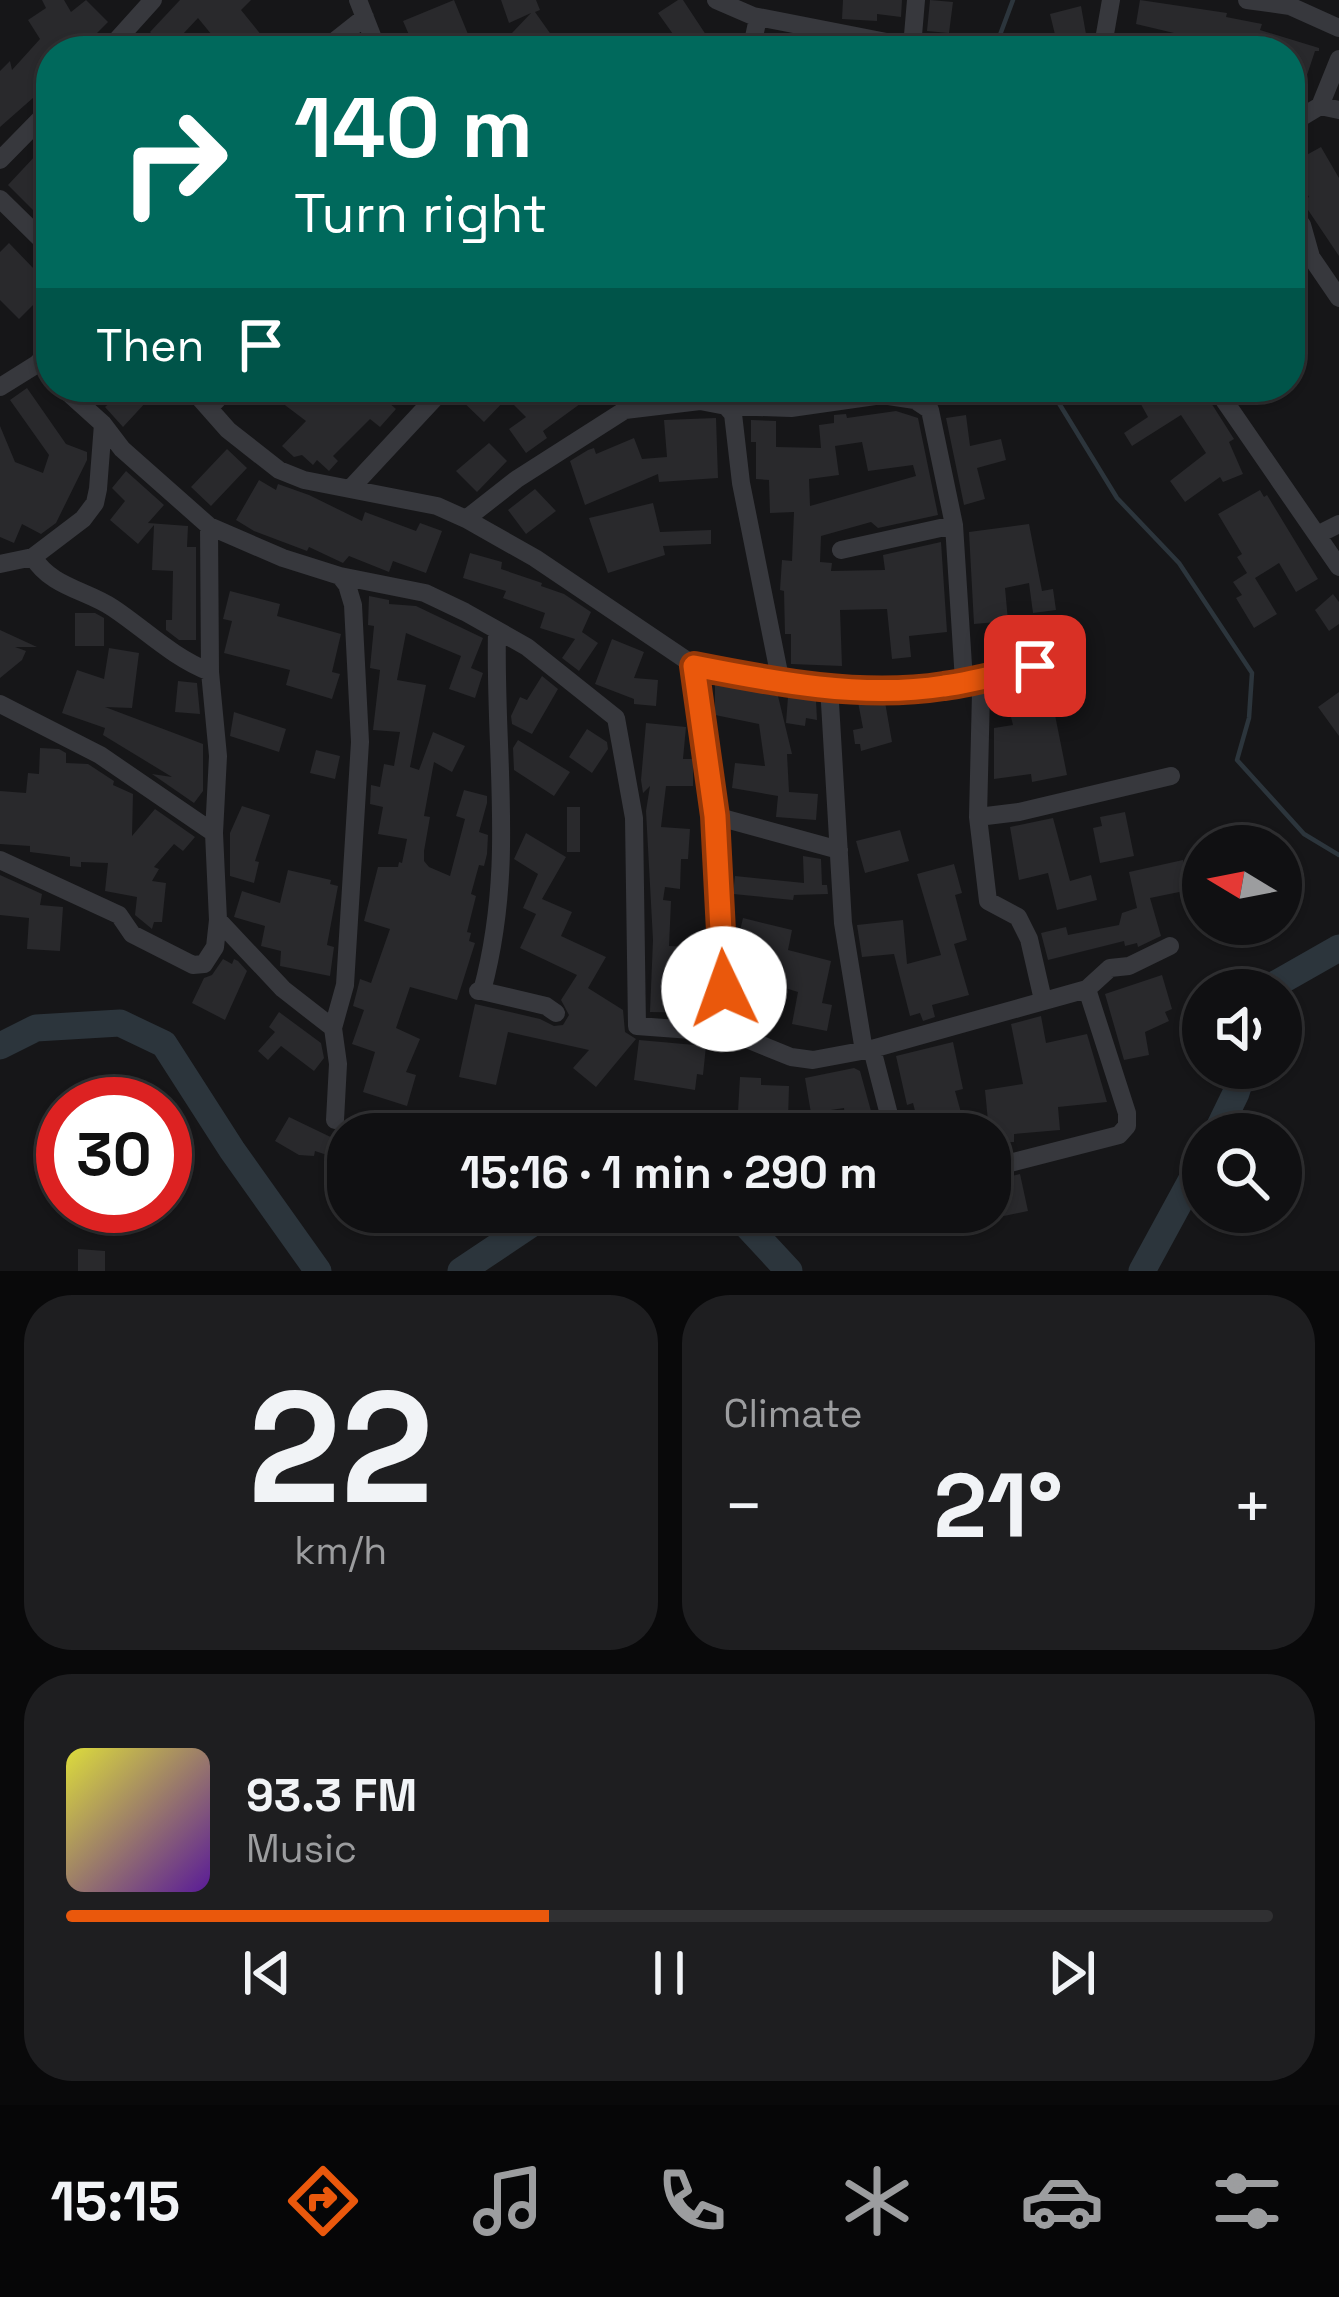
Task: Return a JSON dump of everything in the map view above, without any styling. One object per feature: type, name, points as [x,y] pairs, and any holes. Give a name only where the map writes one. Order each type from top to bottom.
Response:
[{"type":"street","points":[[121,36],[153,0]]},
{"type":"street","points":[[716,0],[861,36]]},
{"type":"street","points":[[916,0],[916,36]]},
{"type":"street","points":[[1105,36],[1111,0]]},
{"type":"street","points":[[1247,0],[1290,6],[1339,28]]},
{"type":"street","points":[[336,36],[361,9]]},
{"type":"street","points":[[1330,108],[1339,59]]},
{"type":"street","points":[[0,160],[36,123]]},
{"type":"street","points":[[0,200],[36,235]]},
{"type":"street","points":[[1305,236],[1311,257],[1339,298]]},
{"type":"street","points":[[0,387],[36,366]]},
{"type":"street","points":[[79,402],[122,449],[209,526],[283,559],[340,576],[425,592],[527,647],[616,718],[634,818],[637,1026],[726,1032],[791,1057],[813,1060],[868,1050],[1088,988],[1110,968],[1129,966],[1170,946]]},
{"type":"street","points":[[206,402],[262,460],[304,480],[437,506],[466,519],[535,559],[694,666],[781,683],[879,689],[945,686],[1035,666]]},
{"type":"street","points":[[211,407],[216,402]]},
{"type":"street","points":[[350,489],[431,402]]},
{"type":"street","points":[[466,519],[517,479],[637,402]]},
{"type":"street","points":[[705,402],[791,407],[829,402]]},
{"type":"street","points":[[919,402],[930,410],[954,524],[964,681]]},
{"type":"street","points":[[1225,402],[1339,567]]},
{"type":"street","points":[[726,406],[733,414],[741,483],[781,683]]},
{"type":"street","points":[[1,562],[33,557],[67,534],[95,503],[103,424]]},
{"type":"street","points":[[842,550],[954,524]]},
{"type":"street","points":[[1317,535],[1339,524]]},
{"type":"street","points":[[0,860],[119,915],[132,934],[193,965],[204,964],[215,947],[218,756],[210,672],[209,526]]},
{"type":"street","points":[[33,557],[46,576],[110,606],[164,648],[210,672]]},
{"type":"street","points":[[335,1113],[338,1064],[333,1028],[345,985],[360,742],[353,605],[340,576]]},
{"type":"street","points":[[496,630],[503,803],[501,903],[480,991],[545,1006],[556,1013]]},
{"type":"street","points":[[694,666],[715,816],[726,1032]]},
{"type":"street","points":[[964,681],[981,693],[978,817],[988,901],[1018,917],[1029,940],[1043,1000]]},
{"type":"street","points":[[829,686],[843,922],[868,1050],[888,1113]]},
{"type":"street","points":[[0,704],[100,755],[214,833]]},
{"type":"street","points":[[978,817],[1019,812],[1171,776]]},
{"type":"street","points":[[715,816],[838,850]]},
{"type":"street","points":[[218,920],[283,989],[333,1028]]},
{"type":"street","points":[[1011,1163],[1119,1135],[1127,1126],[1088,988]]},
{"type":"building","points":[[42,0],[64,0],[71,12],[86,0],[108,22],[94,36],[38,36],[28,20],[46,8]]},
{"type":"building","points":[[180,0],[251,0],[241,10],[262,36],[213,36],[198,18],[181,36],[150,32]]},
{"type":"building","points":[[454,0],[469,36],[410,36],[403,21]]},
{"type":"building","points":[[501,0],[536,0],[540,10],[535,12],[552,36],[509,36],[531,13],[509,23]]},
{"type":"building","points":[[683,0],[707,36],[674,36],[658,13]]},
{"type":"building","points":[[843,0],[902,0],[901,17],[877,14],[877,21],[842,19]]},
{"type":"building","points":[[930,0],[953,2],[949,33],[927,31]]},
{"type":"building","points":[[1140,0],[1227,13],[1226,17],[1262,24],[1260,30],[1280,36],[1187,36],[1136,24]]},
{"type":"building","points":[[1081,6],[1086,36],[1055,36],[1050,14]]},
{"type":"building","points":[[36,43],[36,95],[0,127],[0,71],[10,61],[12,70]]},
{"type":"building","points":[[1305,44],[1319,48],[1305,78]]},
{"type":"building","points":[[1321,147],[1339,178],[1339,256],[1305,205],[1309,197],[1305,156]]},
{"type":"building","points":[[36,155],[36,213],[8,185]]},
{"type":"building","points":[[9,243],[36,267],[36,302],[19,319],[0,300],[0,252]]},
{"type":"building","points":[[27,388],[66,444],[87,452],[56,523],[41,534],[22,524],[14,543],[0,537],[0,426],[15,462],[43,473],[49,455],[10,400]]},
{"type":"building","points":[[111,402],[146,402],[123,427],[105,407]]},
{"type":"building","points":[[281,402],[388,402],[396,409],[380,427],[370,419],[333,456],[338,461],[329,471],[317,460],[313,465],[302,455],[294,457],[282,446],[306,421]]},
{"type":"building","points":[[463,402],[503,402],[484,422]]},
{"type":"building","points":[[511,402],[583,402],[543,431],[547,438],[526,453],[509,429],[526,417]]},
{"type":"building","points":[[1140,402],[1211,402],[1234,439],[1229,442],[1243,474],[1223,482],[1220,477],[1185,502],[1170,481],[1206,453],[1181,415],[1132,446],[1124,433],[1148,417]]},
{"type":"building","points":[[896,411],[918,418],[938,515],[878,528],[871,522],[821,536],[820,562],[832,563],[831,571],[885,570],[883,555],[941,542],[947,632],[909,636],[911,657],[892,659],[887,609],[840,610],[842,666],[791,664],[791,634],[785,634],[784,591],[780,590],[782,560],[792,561],[794,512],[770,513],[769,480],[756,479],[751,420],[776,421],[776,447],[821,448],[819,425],[834,423],[834,415],[846,414],[847,418]],"holes":[[[862,442],[868,471],[913,465],[916,476],[810,506],[809,479],[839,475],[835,446]]]},
{"type":"building","points":[[966,415],[970,446],[1001,439],[1006,460],[977,468],[985,499],[964,505],[946,418]]},
{"type":"building","points":[[716,418],[718,478],[659,482],[658,474],[585,505],[570,461],[588,450],[594,448],[596,454],[634,438],[642,459],[667,457],[664,420]]},
{"type":"building","points":[[489,443],[507,461],[477,492],[456,471]]},
{"type":"building","points":[[227,449],[247,468],[211,506],[191,487]]},
{"type":"building","points":[[126,471],[164,505],[148,523],[188,526],[187,547],[196,547],[196,640],[179,640],[166,630],[166,620],[172,620],[173,571],[152,570],[154,525],[138,544],[110,520],[125,501],[112,488]]},
{"type":"building","points":[[259,480],[276,490],[278,484],[309,495],[362,521],[365,512],[416,531],[420,523],[442,531],[426,573],[393,561],[389,572],[349,556],[343,563],[254,531],[236,520]]},
{"type":"building","points":[[535,489],[556,511],[526,534],[508,510]]},
{"type":"building","points":[[1260,490],[1318,579],[1296,592],[1279,563],[1255,578],[1277,614],[1254,628],[1236,598],[1242,595],[1233,582],[1247,573],[1237,557],[1242,554],[1218,514]]},
{"type":"building","points":[[653,503],[660,532],[711,530],[711,544],[663,546],[665,555],[608,573],[589,518]]},
{"type":"building","points":[[1029,524],[1042,591],[1053,589],[1056,610],[1033,613],[1029,583],[1005,588],[1008,621],[974,624],[969,532]]},
{"type":"building","points":[[470,553],[502,562],[501,569],[542,583],[591,612],[582,632],[598,643],[579,671],[562,658],[575,639],[540,628],[545,613],[503,598],[506,591],[463,578]]},
{"type":"building","points":[[230,591],[280,604],[277,616],[341,634],[332,672],[340,674],[332,699],[286,685],[290,670],[224,653],[232,621],[223,619]]},
{"type":"building","points":[[1333,594],[1339,602],[1339,624],[1329,631],[1315,610]]},
{"type":"building","points":[[369,596],[389,600],[389,604],[416,606],[483,638],[471,668],[483,673],[475,698],[449,689],[461,656],[406,633],[397,680],[426,685],[410,767],[419,770],[433,732],[465,746],[452,772],[434,762],[424,816],[430,817],[424,861],[450,876],[465,819],[456,816],[464,790],[487,796],[479,832],[488,835],[484,866],[479,865],[471,894],[476,896],[467,932],[471,933],[469,941],[475,943],[457,1000],[410,987],[396,1028],[420,1039],[406,1072],[416,1075],[407,1106],[363,1092],[375,1052],[352,1044],[364,1010],[353,1006],[360,979],[371,983],[390,929],[364,921],[378,867],[398,867],[407,839],[378,834],[383,807],[370,804],[371,785],[380,787],[384,764],[394,766],[400,732],[373,730],[380,670],[370,668],[374,626],[368,625]]},
{"type":"building","points":[[75,613],[104,618],[104,646],[75,646]]},
{"type":"building","points":[[0,630],[37,647],[15,647],[26,651],[22,660],[0,678]]},
{"type":"building","points":[[612,639],[644,652],[634,678],[658,680],[656,706],[634,704],[634,699],[595,684]]},
{"type":"building","points":[[109,648],[139,653],[132,708],[105,707],[203,744],[203,791],[194,803],[152,774],[172,777],[103,735],[105,728],[62,713],[77,670],[104,679]]},
{"type":"building","points":[[542,676],[558,689],[532,734],[512,724],[511,716],[520,697],[527,700]]},
{"type":"building","points":[[1058,676],[1064,703],[1053,705],[1067,775],[1032,782],[1031,774],[994,779],[994,728],[1013,725],[1004,689]]},
{"type":"building","points":[[178,681],[197,683],[200,714],[175,712]]},
{"type":"building","points":[[715,684],[778,696],[792,754],[787,754],[789,792],[818,794],[816,820],[776,817],[778,796],[732,788],[735,763],[765,766],[759,724],[715,715]]},
{"type":"building","points":[[1339,692],[1339,736],[1318,707]]},
{"type":"building","points":[[788,697],[816,701],[817,720],[806,718],[805,726],[786,723]]},
{"type":"building","points":[[858,702],[885,702],[892,742],[861,751],[860,744],[855,744],[853,730],[863,728]]},
{"type":"building","points":[[234,712],[286,729],[279,752],[230,736]]},
{"type":"building","points":[[646,723],[686,727],[683,759],[693,759],[693,786],[666,786],[661,827],[690,829],[688,859],[681,859],[680,889],[665,887],[663,900],[671,901],[669,946],[692,947],[692,955],[699,955],[699,1013],[650,1012],[653,940],[646,811],[650,786],[643,793],[641,780]]},
{"type":"building","points":[[587,729],[607,742],[608,749],[592,773],[569,757]]},
{"type":"building","points":[[518,740],[570,772],[554,796],[514,770],[513,748]]},
{"type":"building","points":[[40,748],[59,749],[66,753],[66,763],[88,764],[114,781],[113,785],[133,794],[132,836],[155,809],[195,837],[183,851],[174,844],[154,867],[159,869],[152,881],[166,883],[162,922],[154,922],[152,929],[135,915],[137,897],[105,891],[108,863],[70,866],[70,857],[0,844],[0,791],[26,793],[28,773],[39,774]]},
{"type":"building","points":[[316,750],[340,756],[335,779],[310,773]]},
{"type":"building","points":[[242,806],[270,815],[255,861],[259,862],[254,883],[230,876],[230,833]]},
{"type":"building","points":[[567,807],[580,807],[580,852],[567,852]]},
{"type":"building","points":[[1125,812],[1134,856],[1100,863],[1093,828],[1102,826],[1100,817]]},
{"type":"building","points":[[1053,818],[1070,881],[1091,875],[1097,900],[1057,910],[1048,873],[1019,880],[1010,827]]},
{"type":"building","points":[[900,830],[909,861],[865,873],[856,841]]},
{"type":"building","points":[[526,833],[566,857],[542,899],[572,912],[561,936],[606,957],[588,988],[623,1010],[625,1032],[636,1039],[596,1087],[573,1068],[589,1050],[508,1032],[496,1085],[459,1077],[475,1004],[554,1026],[563,1025],[569,1015],[561,1000],[577,975],[520,948],[536,914],[523,908],[538,874],[514,859]]},
{"type":"building","points":[[803,856],[821,859],[822,885],[827,885],[828,894],[794,895],[793,900],[733,894],[735,876],[804,883]]},
{"type":"building","points":[[1182,860],[1182,891],[1150,898],[1161,936],[1138,947],[1137,943],[1125,946],[1124,941],[1048,960],[1041,933],[1066,927],[1068,935],[1119,925],[1122,913],[1137,908],[1129,872]]},
{"type":"building","points":[[954,864],[962,893],[955,895],[967,940],[954,944],[969,995],[932,1005],[935,1017],[923,1021],[920,1013],[910,1016],[894,954],[862,957],[857,925],[903,920],[907,964],[941,955],[917,874]]},
{"type":"building","points":[[288,870],[338,886],[327,945],[334,947],[330,976],[280,966],[281,951],[261,946],[265,926],[234,917],[242,891],[280,903]]},
{"type":"building","points":[[0,875],[42,894],[40,905],[63,907],[60,951],[27,949],[29,918],[0,915]]},
{"type":"building","points":[[743,918],[792,930],[788,950],[831,961],[822,1003],[832,1005],[827,1031],[792,1024],[798,992],[763,981],[770,954],[748,949],[751,938],[739,935]]},
{"type":"building","points":[[223,959],[232,964],[238,961],[247,971],[225,1020],[192,1003],[204,978]]},
{"type":"building","points":[[1162,975],[1172,1009],[1165,1012],[1169,1021],[1145,1032],[1149,1055],[1124,1060],[1105,994]]},
{"type":"building","points":[[737,987],[761,991],[757,1013],[738,1010]]},
{"type":"building","points":[[279,1012],[321,1043],[324,1058],[314,1071],[281,1046],[268,1060],[258,1051],[275,1032],[269,1027]]},
{"type":"building","points":[[1041,1016],[1046,1043],[1087,1034],[1107,1102],[1058,1107],[1060,1130],[1014,1134],[1011,1142],[1011,1113],[987,1113],[985,1090],[1023,1084],[1011,1024]]},
{"type":"building","points":[[639,1040],[706,1046],[703,1075],[697,1074],[695,1090],[634,1080]]},
{"type":"building","points":[[953,1042],[963,1089],[955,1091],[961,1113],[916,1113],[913,1103],[907,1105],[896,1056]]},
{"type":"building","points":[[854,1068],[860,1071],[872,1113],[845,1113],[844,1108],[811,1113],[805,1078]]},
{"type":"building","points":[[740,1077],[761,1078],[761,1085],[789,1086],[788,1113],[738,1112]]},
{"type":"building","points":[[289,1117],[327,1135],[327,1155],[315,1151],[314,1156],[299,1155],[275,1141]]},
{"type":"building","points":[[1020,1174],[1028,1211],[1011,1215],[1011,1176]]},
{"type":"building","points":[[78,1249],[105,1251],[105,1271],[78,1271]]},
{"type":"waterway","points":[[1000,36],[1013,0]]},
{"type":"waterway","points":[[1058,402],[1117,498],[1179,563],[1252,673],[1249,718],[1237,760],[1304,834],[1339,855]]},
{"type":"waterway","points":[[1302,969],[1339,948]]},
{"type":"waterway","points":[[0,1046],[36,1028],[120,1023],[164,1044],[318,1271]]},
{"type":"waterway","points":[[1226,1113],[1237,1089]]},
{"type":"waterway","points":[[1142,1271],[1182,1198]]},
{"type":"waterway","points":[[461,1271],[518,1233]]},
{"type":"waterway","points":[[754,1233],[789,1271]]},
{"type":"route","points":[[724,989],[715,816],[694,666],[781,683],[879,689],[945,686],[1035,666]]}]
